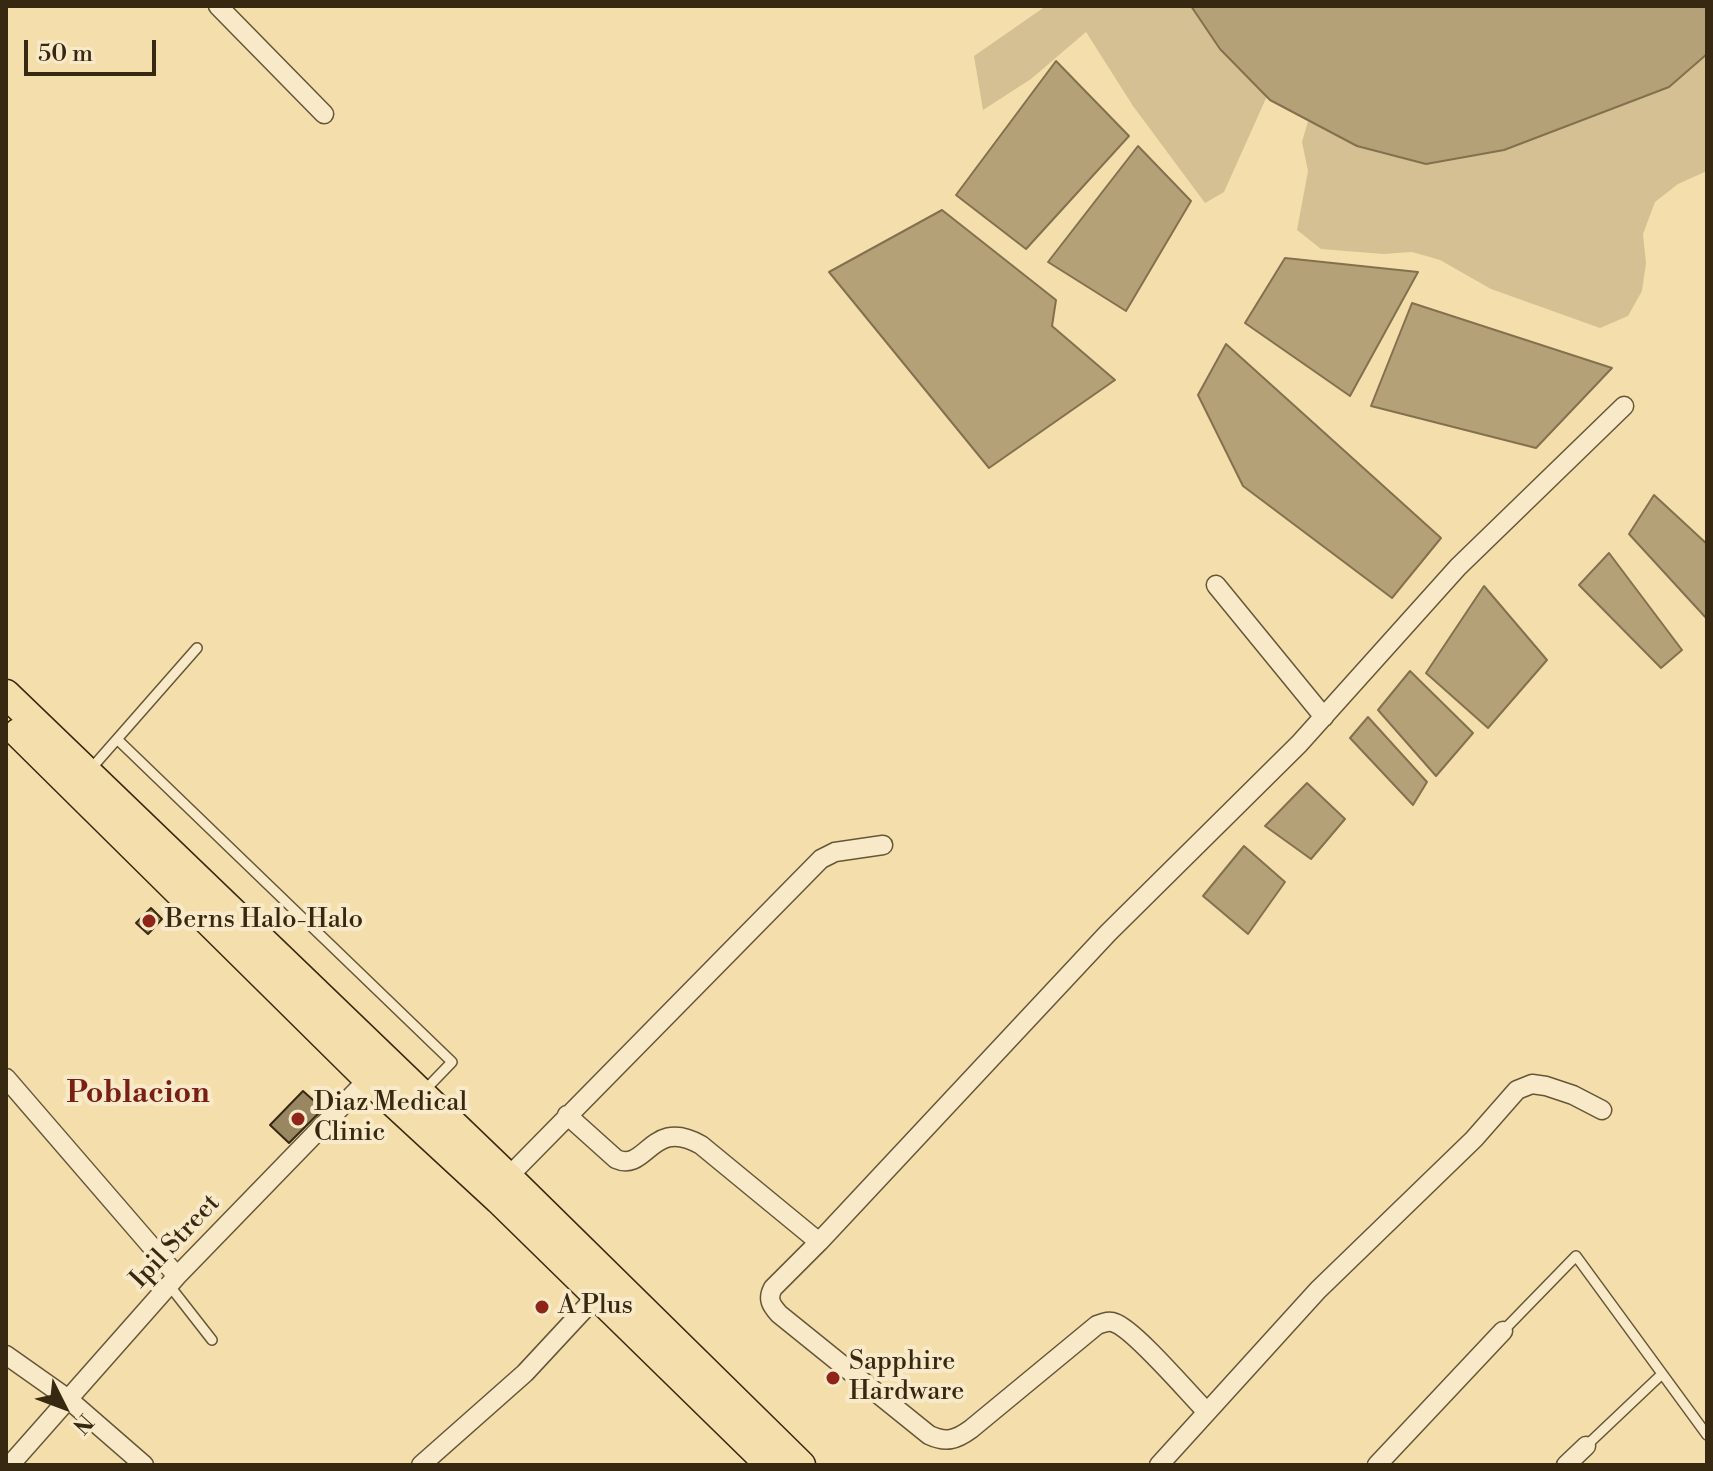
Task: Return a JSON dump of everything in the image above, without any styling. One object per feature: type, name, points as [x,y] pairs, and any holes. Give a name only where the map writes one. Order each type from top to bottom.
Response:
[{"type":"highway","points":[[6,694],[88,773],[377,1070],[421,1094],[508,1177],[605,1288],[770,1465]]},
{"type":"highway","points":[[6,721],[605,1288],[801,1465]]},
{"type":"street","points":[[218,6],[324,114]]},
{"type":"street","points":[[1207,1412],[1134,1337],[1115,1323],[1106,1321],[1097,1325],[960,1437],[950,1441],[929,1435],[779,1314],[770,1303],[773,1288],[1108,933],[1324,717],[1458,567],[1624,406]]},
{"type":"street","points":[[1216,585],[1324,717]]},
{"type":"street","points":[[508,1177],[821,859],[835,852],[883,845]]},
{"type":"street","name":"Ipil Street","points":[[10,1465],[173,1280],[377,1070]]},
{"type":"street","points":[[6,1078],[173,1280]]},
{"type":"street","points":[[1159,1465],[1318,1290],[1474,1139],[1517,1090],[1532,1084],[1546,1086],[1602,1110]]},
{"type":"street","points":[[567,1115],[616,1159],[624,1162],[631,1162],[674,1134],[687,1137],[701,1145],[819,1242]]},
{"type":"street","points":[[421,1465],[525,1373],[605,1288]]},
{"type":"street","points":[[1377,1465],[1503,1331]]},
{"type":"street","points":[[6,1355],[67,1398],[144,1465]]},
{"type":"street","points":[[1566,1465],[1586,1446]]},
{"type":"lane","points":[[88,773],[197,648]]},
{"type":"lane","points":[[118,740],[452,1062],[421,1094]]},
{"type":"lane","points":[[1503,1331],[1576,1256],[1707,1435]]},
{"type":"lane","points":[[173,1280],[212,1340]]},
{"type":"lane","points":[[1586,1446],[1662,1374]]},
{"type":"shaded area","points":[[1046,6],[1250,6],[1276,76],[1224,192],[1205,203],[1133,106],[1086,32],[1031,79],[983,110],[974,56]]},
{"type":"shaded area","points":[[1191,6],[1707,6],[1707,54],[1669,87],[1504,150],[1426,164],[1357,146],[1270,100],[1220,49]]},
{"type":"shaded area","points":[[1707,6],[1707,171],[1678,184],[1655,202],[1643,234],[1646,263],[1642,291],[1628,316],[1600,328],[1491,289],[1440,260],[1412,252],[1383,254],[1321,249],[1297,230],[1308,171],[1302,142],[1327,55]]},
{"type":"shaded area","points":[[1056,61],[1129,136],[1026,249],[956,195]]},
{"type":"shaded area","points":[[1138,146],[1191,201],[1126,311],[1048,262]]},
{"type":"shaded area","points":[[942,210],[1056,300],[1052,326],[1115,380],[989,468],[829,272]]},
{"type":"shaded area","points":[[1285,258],[1418,272],[1350,396],[1245,323]]},
{"type":"shaded area","points":[[1412,303],[1612,368],[1536,448],[1371,406]]},
{"type":"shaded area","points":[[1226,344],[1441,538],[1392,598],[1243,486],[1198,395]]},
{"type":"shaded area","points":[[1654,495],[1707,544],[1707,619],[1629,534]]},
{"type":"shaded area","points":[[1609,553],[1682,650],[1661,668],[1579,585]]},
{"type":"shaded area","points":[[1484,586],[1547,660],[1488,728],[1426,673]]},
{"type":"shaded area","points":[[1410,671],[1473,733],[1436,776],[1378,710]]},
{"type":"shaded area","points":[[1368,717],[1427,782],[1413,805],[1350,738]]},
{"type":"shaded area","points":[[1307,783],[1345,819],[1311,859],[1265,826]]},
{"type":"shaded area","points":[[1244,846],[1285,882],[1248,934],[1203,896]]},
{"type":"building","points":[[151,908],[162,919],[148,934],[136,923]]},
{"type":"building","name":"Diaz Medical Clinic","points":[[303,1091],[323,1109],[289,1143],[270,1125]]},
{"type":"place","name":"Berns Halo-Halo","points":[[149,921]]},
{"type":"place","name":"Diaz Medical Clinic","points":[[298,1119]]},
{"type":"place","name":"A Plus","points":[[542,1307]]},
{"type":"place","name":"Sapphire Hardware","points":[[833,1378]]},
{"type":"district","name":"Poblacion","points":[[138,1095]]}]
